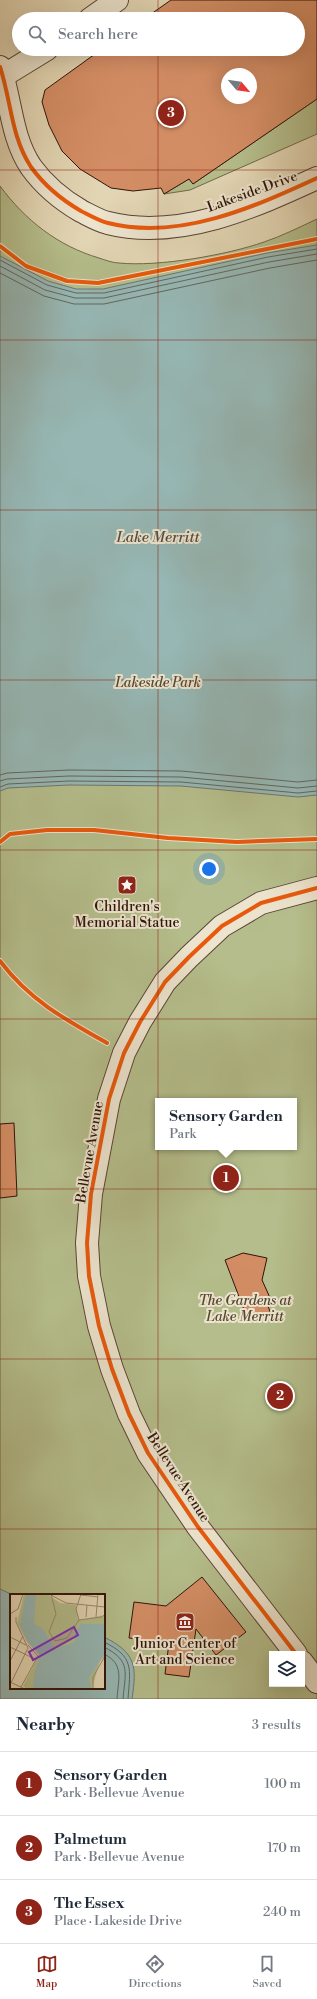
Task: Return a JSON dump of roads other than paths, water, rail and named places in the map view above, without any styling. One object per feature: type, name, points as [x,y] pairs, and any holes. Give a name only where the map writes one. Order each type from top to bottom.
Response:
[{"type":"street","points":[[100,12],[116,0]]},
{"type":"street","points":[[2,71],[33,56]]},
{"type":"street","name":"Lakeside Drive","points":[[2,71],[20,147],[32,168],[50,189],[72,206],[107,223],[130,227],[152,228],[198,221],[249,207],[317,178]]},
{"type":"street","name":"Bellevue Avenue","points":[[294,1651],[198,1527],[148,1453],[129,1414],[103,1340],[89,1276],[86,1243],[90,1194],[109,1099],[124,1053],[165,982],[222,926],[261,903],[317,888]]},
{"type":"street","points":[[305,1666],[317,1682]]},
{"type":"water","name":"Lake Merritt","points":[[317,245],[317,795],[298,797],[181,786],[69,785],[8,788],[0,791],[0,256],[48,281],[76,289],[103,289],[267,253]]},
{"type":"water","points":[[0,1589],[11,1594],[10,1689],[105,1689],[105,1638],[123,1649],[132,1662],[134,1669],[134,1688],[132,1699],[0,1699]]},
{"type":"place","name":"The Essex","points":[[171,113]]},
{"type":"place","name":"Children's Memorial Statue","points":[[127,885]]},
{"type":"place","name":"Sensory Garden","points":[[226,1178]]},
{"type":"place","name":"Palmetum","points":[[280,1396]]},
{"type":"place","name":"Junior Center of Art and Science","points":[[185,1622]]},
{"type":"park label","name":"Lakeside Park","points":[[158,682]]},
{"type":"park label","name":"The Gardens at Lake Merritt","points":[[245,1308]]}]
